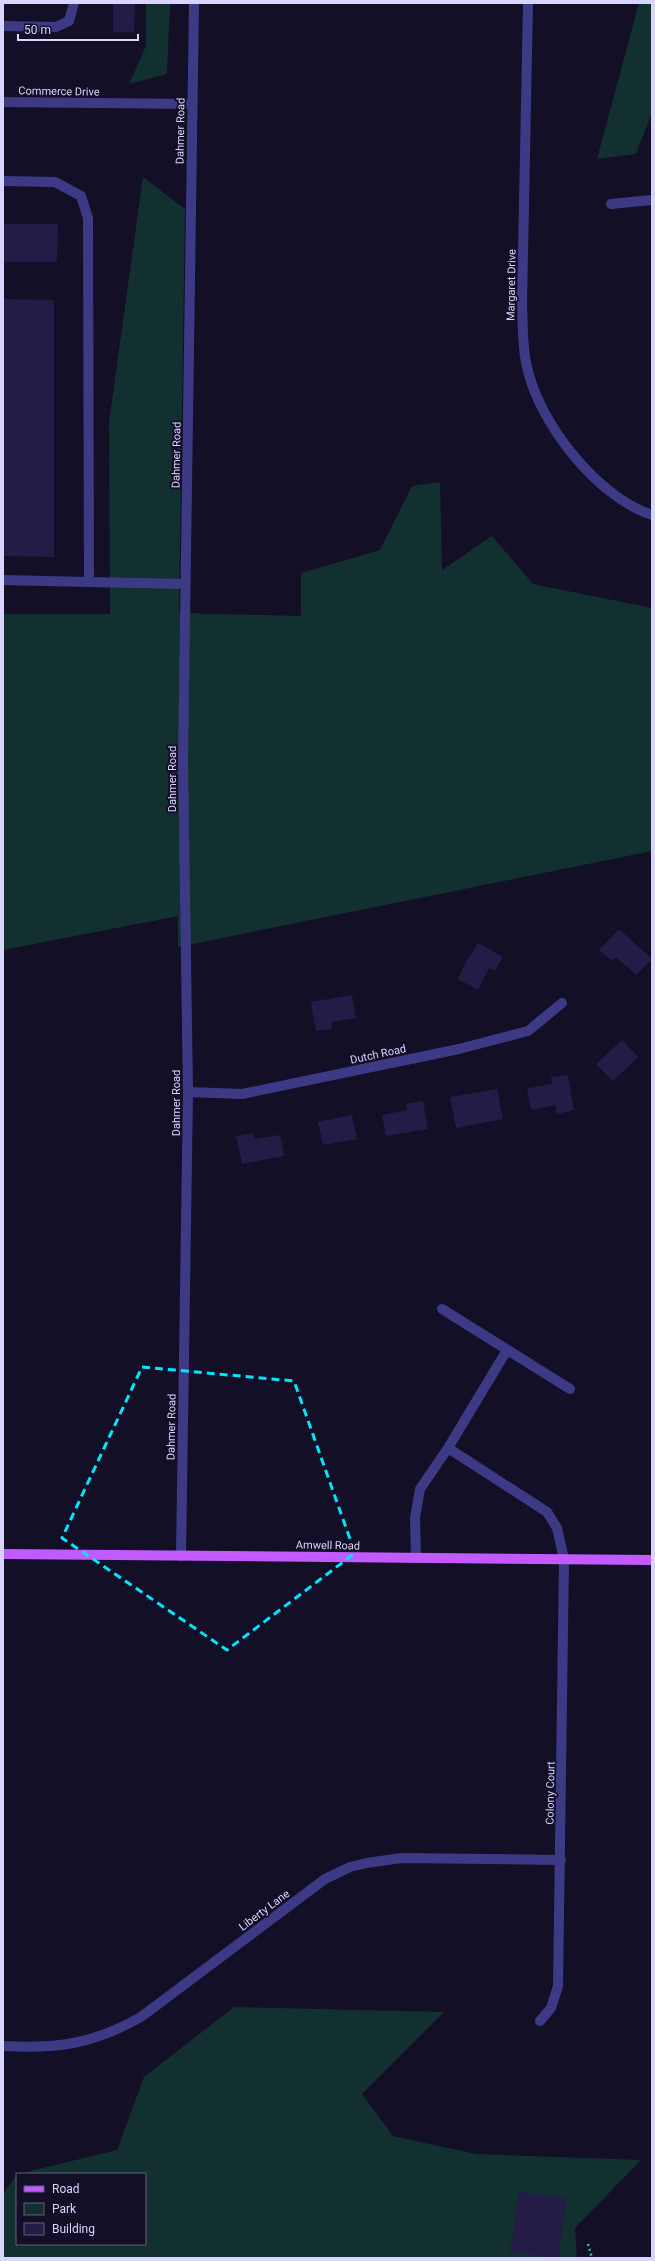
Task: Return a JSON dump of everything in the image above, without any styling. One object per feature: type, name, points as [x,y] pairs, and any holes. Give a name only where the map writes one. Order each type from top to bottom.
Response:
[{"type":"main road","name":"Amwell Road","points":[[3,1554],[652,1560]]},
{"type":"street","points":[[3,26],[56,27],[69,21],[74,3]]},
{"type":"street","name":"Dahmer Road","points":[[182,1556],[188,1092],[183,760],[194,3]]},
{"type":"street","name":"Margaret Drive","points":[[528,3],[522,304],[523,347],[527,368],[534,391],[555,429],[579,463],[603,487],[652,515]]},
{"type":"street","name":"Commerce Drive","points":[[3,102],[193,104]]},
{"type":"street","points":[[3,181],[55,182],[81,196],[88,218],[89,582]]},
{"type":"street","points":[[611,204],[652,200]]},
{"type":"street","points":[[3,580],[186,584]]},
{"type":"street","name":"Dutch Road","points":[[188,1092],[242,1094],[459,1049],[528,1031],[562,1003]]},
{"type":"street","points":[[442,1309],[570,1389]]},
{"type":"street","points":[[416,1558],[415,1518],[420,1489],[448,1448],[507,1350]]},
{"type":"street","name":"Colony Court","points":[[448,1448],[548,1512],[557,1528],[564,1559],[561,1860],[558,1986],[551,2008],[540,2021]]},
{"type":"street","name":"Liberty Lane","points":[[3,2046],[32,2048],[78,2044],[115,2032],[141,2017],[325,1879],[350,1868],[367,1863],[401,1858],[561,1860]]},
{"type":"path","points":[[588,2244],[592,2258]]},
{"type":"highlighted area","points":[[142,1367],[294,1381],[355,1553],[227,1650],[62,1538]]},
{"type":"green space","points":[[146,3],[170,3],[167,74],[129,84],[146,46]]},
{"type":"green space","points":[[639,3],[652,3],[652,113],[636,154],[597,159]]},
{"type":"green space","points":[[143,177],[185,209],[179,613],[301,616],[301,573],[380,550],[412,486],[440,482],[442,570],[492,536],[533,584],[652,608],[652,851],[178,947],[178,916],[3,950],[3,614],[110,614],[109,422]]},
{"type":"green space","points":[[234,2007],[444,2012],[362,2094],[393,2136],[476,2154],[641,2160],[575,2228],[577,2258],[3,2258],[3,2194],[16,2175],[16,2245],[146,2245],[146,2173],[22,2173],[117,2150],[144,2077]]},
{"type":"building","points":[[113,3],[135,3],[134,32],[113,32]]},
{"type":"building","points":[[3,224],[58,224],[57,262],[3,262]]},
{"type":"building","points":[[3,299],[54,300],[54,557],[3,556]]},
{"type":"building","points":[[619,929],[652,959],[636,975],[616,957],[612,961],[599,950]]},
{"type":"building","points":[[478,943],[503,957],[495,971],[489,968],[478,990],[458,979],[469,956],[470,957]]},
{"type":"building","points":[[352,995],[356,1018],[331,1022],[332,1029],[316,1031],[311,1002]]},
{"type":"building","points":[[622,1040],[638,1057],[613,1081],[596,1064]]},
{"type":"building","points":[[568,1075],[574,1110],[557,1114],[555,1105],[531,1110],[527,1088],[552,1084],[551,1077]]},
{"type":"building","points":[[497,1089],[503,1119],[456,1128],[450,1097]]},
{"type":"building","points":[[423,1101],[428,1129],[386,1136],[382,1115],[407,1110],[406,1104]]},
{"type":"building","points":[[352,1115],[357,1139],[323,1145],[318,1122]]},
{"type":"building","points":[[253,1133],[254,1139],[280,1135],[284,1156],[242,1164],[236,1136]]},
{"type":"building","points":[[519,2192],[567,2198],[558,2258],[510,2252]]}]
